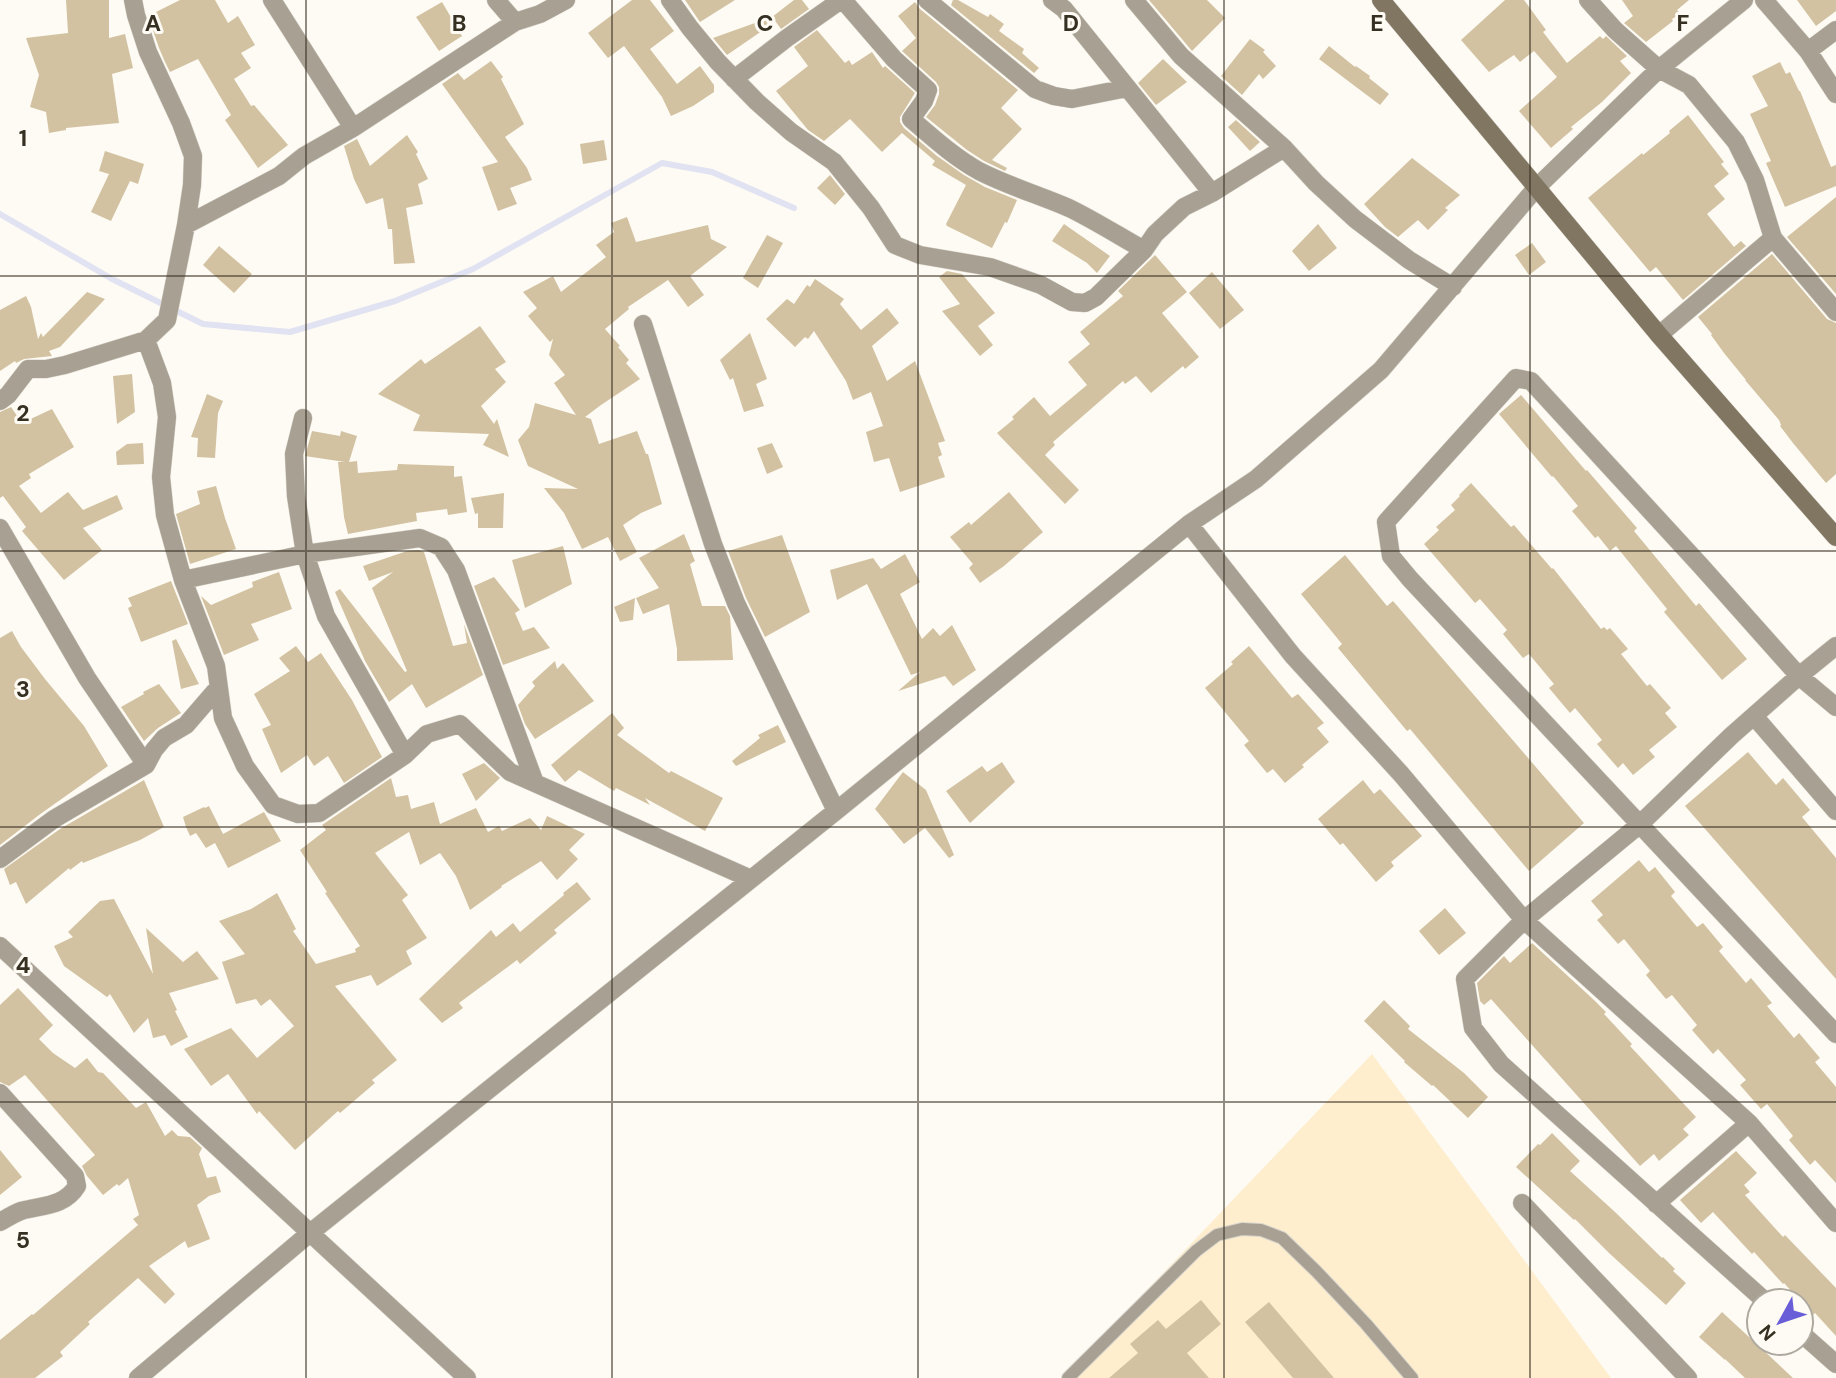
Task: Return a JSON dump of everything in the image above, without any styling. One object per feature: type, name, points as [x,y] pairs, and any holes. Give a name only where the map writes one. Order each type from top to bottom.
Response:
[{"type":"street","points":[[0,401],[28,369],[65,365],[146,340],[167,320],[186,225],[193,156],[148,52],[133,0]]},
{"type":"street","points":[[272,0],[353,128]]},
{"type":"street","points":[[496,0],[515,22]]},
{"type":"street","points":[[186,225],[279,176],[304,156],[353,128],[515,22],[540,14],[566,0]]},
{"type":"street","points":[[670,0],[690,28],[757,102],[791,132],[834,162],[871,208],[895,245],[920,254],[990,267],[1041,285],[1072,302],[1085,303],[1096,297],[1184,206],[1212,193],[1284,148]]},
{"type":"street","points":[[734,79],[842,0],[894,59],[928,90],[924,101],[911,119],[938,143],[978,170],[1072,210],[1144,250]]},
{"type":"street","points":[[927,0],[1035,89],[1072,99],[1128,88]]},
{"type":"street","points":[[1052,0],[1064,9],[1212,193]]},
{"type":"street","points":[[1135,0],[1181,56],[1284,148],[1316,183],[1355,219],[1409,260],[1452,287]]},
{"type":"street","points":[[1381,0],[1659,335],[1836,537]]},
{"type":"street","points":[[1588,0],[1615,30],[1658,69],[1689,85],[1736,142],[1755,180],[1773,238],[1836,312]]},
{"type":"street","points":[[138,1378],[310,1233],[1189,524],[1256,478],[1381,370],[1536,187],[1658,69],[1744,0]]},
{"type":"street","points":[[1763,0],[1808,51],[1836,94]]},
{"type":"street","points":[[1808,51],[1836,30]]},
{"type":"street","points":[[1659,335],[1773,238]]},
{"type":"street","points":[[643,324],[713,544],[736,603],[836,811]]},
{"type":"street","points":[[146,340],[162,383],[167,417],[160,477],[165,514],[183,580],[216,666],[223,718],[245,766],[273,805],[298,814],[319,813],[405,755],[427,734],[460,724],[510,772],[751,879]]},
{"type":"street","points":[[1836,707],[1799,676],[1531,381],[1516,379],[1386,522],[1391,555],[1410,579],[1836,1034]]},
{"type":"street","points":[[303,418],[294,454],[296,496],[305,554],[326,616],[405,755]]},
{"type":"street","points":[[1189,524],[1293,656],[1401,774],[1524,920],[1749,1123],[1836,1223]]},
{"type":"street","points":[[0,528],[87,678],[146,765]]},
{"type":"street","points":[[183,580],[305,554],[420,538],[441,547],[456,570],[535,783]]},
{"type":"street","points":[[1749,1287],[1501,1065],[1473,1028],[1465,979],[1524,920],[1639,825],[1754,716],[1836,646]]},
{"type":"street","points":[[0,859],[54,819],[146,765],[164,738],[186,725],[218,688]]},
{"type":"street","points":[[1754,716],[1836,811]]},
{"type":"street","points":[[0,946],[467,1378]]},
{"type":"street","points":[[0,1093],[75,1176],[77,1186],[71,1195],[57,1203],[18,1212],[0,1222]]},
{"type":"street","points":[[1656,1204],[1749,1123]]},
{"type":"street","points":[[1522,1203],[1688,1378]]},
{"type":"street","points":[[1815,1345],[1836,1364]]},
{"type":"lane","points":[[1068,1378],[1196,1251],[1217,1235],[1242,1228],[1261,1230],[1282,1238],[1333,1289],[1407,1377]]},
{"type":"shaded area","points":[[1372,1054],[1611,1378],[1063,1378]]},
{"type":"building","points":[[66,0],[109,0],[109,38],[125,34],[133,68],[112,74],[119,123],[66,128],[49,133],[46,112],[30,107],[39,75],[26,38],[68,33]]},
{"type":"building","points":[[180,0],[215,0],[228,23],[238,16],[255,45],[241,53],[251,68],[234,79],[251,106],[254,105],[288,145],[258,168],[225,120],[231,115],[198,59],[170,72],[165,62],[148,16]]},
{"type":"building","points":[[632,0],[650,0],[674,31],[650,49],[677,84],[700,66],[714,85],[714,92],[671,116],[662,97],[624,46],[608,58],[588,33]]},
{"type":"building","points":[[685,0],[735,0],[700,22]]},
{"type":"building","points":[[794,0],[802,0],[809,9],[781,29],[773,18],[775,22],[727,55],[713,38],[772,17]]},
{"type":"building","points":[[953,0],[958,0],[988,17],[990,14],[1004,24],[999,31],[1024,49],[1022,53],[1039,68],[1034,73],[951,5]]},
{"type":"building","points":[[1149,0],[1207,0],[1225,18],[1192,51]]},
{"type":"building","points":[[1505,0],[1524,0],[1546,30],[1543,32],[1567,63],[1600,36],[1603,39],[1606,36],[1627,56],[1620,61],[1631,73],[1551,148],[1519,111],[1557,77],[1534,51],[1520,62],[1514,55],[1489,72],[1461,40]]},
{"type":"building","points":[[1622,0],[1689,0],[1677,10],[1680,14],[1672,19],[1673,21],[1646,42],[1624,23],[1633,16]]},
{"type":"building","points":[[1797,0],[1836,0],[1836,11],[1816,26]]},
{"type":"building","points":[[442,2],[462,36],[439,51],[416,17]]},
{"type":"building","points":[[915,2],[1018,90],[1001,108],[1022,129],[992,160],[1007,168],[1005,171],[967,150],[926,117],[935,105],[939,87],[902,51],[916,38],[898,16]]},
{"type":"building","points":[[817,30],[845,63],[849,60],[852,65],[872,52],[883,68],[885,66],[915,93],[900,117],[904,128],[964,175],[1017,200],[992,248],[947,226],[966,185],[932,165],[935,161],[902,133],[882,152],[850,119],[824,141],[808,130],[776,91],[808,66],[794,47]]},
{"type":"building","points":[[1250,39],[1265,50],[1263,52],[1276,66],[1263,79],[1259,74],[1242,95],[1221,76]]},
{"type":"building","points":[[1329,46],[1370,76],[1369,78],[1389,94],[1380,105],[1319,59]]},
{"type":"building","points":[[1163,59],[1187,82],[1156,105],[1138,83]]},
{"type":"building","points":[[491,61],[503,77],[501,79],[524,124],[505,137],[527,168],[532,180],[510,188],[517,204],[498,211],[482,167],[498,162],[442,84],[458,73],[464,80]]},
{"type":"building","points":[[1780,62],[1786,74],[1790,72],[1800,91],[1831,167],[1836,165],[1836,186],[1785,207],[1766,163],[1771,161],[1750,114],[1768,106],[1752,76]]},
{"type":"building","points":[[1688,115],[1724,162],[1721,164],[1729,174],[1714,186],[1725,199],[1707,214],[1734,247],[1741,241],[1746,246],[1683,300],[1656,267],[1650,272],[1588,198],[1670,133],[1669,131]]},
{"type":"building","points":[[1236,120],[1260,142],[1250,151],[1228,127]]},
{"type":"building","points":[[407,135],[418,152],[416,154],[428,179],[418,184],[423,204],[406,208],[415,263],[394,264],[392,229],[388,229],[383,198],[366,204],[354,179],[344,146],[357,139],[370,166]]},
{"type":"building","points":[[604,140],[607,160],[583,164],[580,144]]},
{"type":"building","points":[[105,151],[144,164],[138,184],[130,181],[111,221],[91,212],[109,174],[99,171]]},
{"type":"building","points":[[1412,158],[1460,195],[1445,208],[1448,210],[1428,230],[1418,220],[1398,237],[1364,204]]},
{"type":"building","points":[[830,175],[845,194],[835,205],[817,188]]},
{"type":"building","points":[[1836,197],[1836,294],[1787,237]]},
{"type":"building","points":[[627,217],[636,242],[708,225],[711,239],[727,247],[690,276],[704,295],[688,307],[668,280],[628,307],[629,309],[605,329],[620,346],[618,347],[629,360],[626,363],[640,379],[585,417],[591,419],[599,444],[637,431],[648,454],[662,504],[623,525],[637,552],[620,561],[608,537],[582,549],[564,513],[544,488],[578,489],[528,466],[518,440],[529,427],[535,403],[576,415],[554,383],[565,375],[549,355],[553,339],[550,342],[528,316],[537,308],[523,292],[553,276],[561,292],[606,257],[596,245],[614,232],[611,223]]},
{"type":"building","points":[[1064,224],[1110,256],[1097,273],[1087,263],[1052,241]]},
{"type":"building","points":[[1318,224],[1337,248],[1309,271],[1292,251]]},
{"type":"building","points":[[767,235],[783,243],[758,288],[743,278]]},
{"type":"building","points":[[1532,243],[1546,262],[1529,275],[1515,255]]},
{"type":"building","points":[[219,246],[252,274],[234,293],[203,265]]},
{"type":"building","points":[[1772,254],[1827,319],[1836,323],[1836,474],[1826,483],[1698,317]]},
{"type":"building","points":[[1155,255],[1187,292],[1162,313],[1199,357],[1185,369],[1183,366],[1151,393],[1136,376],[1125,384],[1123,381],[1053,442],[1055,445],[1045,455],[1079,490],[1065,504],[997,433],[1034,397],[1050,416],[1087,385],[1068,362],[1090,344],[1080,332],[1123,296],[1118,291]]},
{"type":"building","points":[[947,271],[962,274],[995,313],[978,326],[993,345],[980,356],[942,311],[960,304],[939,277]]},
{"type":"building","points":[[1212,272],[1244,310],[1220,329],[1189,293]]},
{"type":"building","points":[[815,279],[844,299],[840,304],[861,330],[887,308],[899,323],[872,346],[887,381],[915,361],[945,441],[938,443],[942,455],[938,457],[945,477],[900,492],[889,458],[874,462],[866,432],[883,426],[871,392],[853,400],[846,381],[814,331],[808,339],[805,337],[795,347],[766,319],[787,299],[794,304],[807,285],[810,287]]},
{"type":"building","points":[[87,292],[105,299],[60,347],[49,351],[52,356],[24,359],[16,363],[15,361],[0,371],[0,310],[26,296],[38,339],[41,333],[43,337]]},
{"type":"building","points":[[480,326],[506,362],[495,369],[506,382],[481,406],[494,424],[497,419],[509,457],[483,445],[489,434],[413,431],[420,415],[378,394],[421,359],[425,364]]},
{"type":"building","points":[[750,333],[767,379],[756,384],[764,406],[744,412],[733,378],[730,380],[720,360]]},
{"type":"building","points":[[132,374],[135,412],[117,424],[113,376]]},
{"type":"building","points":[[207,394],[223,401],[218,413],[215,458],[197,457],[198,438],[191,437]]},
{"type":"building","points":[[1521,395],[1637,528],[1634,531],[1696,606],[1699,603],[1747,659],[1722,680],[1664,612],[1667,609],[1616,546],[1610,551],[1572,511],[1578,506],[1499,414]]},
{"type":"building","points":[[11,407],[22,423],[52,409],[74,447],[29,474],[31,478],[19,486],[41,513],[68,492],[83,510],[117,495],[123,509],[83,528],[102,550],[64,580],[22,531],[26,527],[3,496],[0,498],[0,412]]},
{"type":"building","points":[[312,431],[340,436],[341,431],[357,436],[349,462],[357,461],[358,473],[397,470],[398,464],[454,466],[454,477],[462,476],[467,512],[448,515],[447,509],[416,513],[417,521],[348,534],[338,462],[345,462],[305,456]]},
{"type":"building","points":[[143,443],[144,464],[117,465],[116,452],[127,444]]},
{"type":"building","points":[[772,443],[783,467],[767,474],[757,448]]},
{"type":"building","points":[[1471,483],[1553,568],[1601,629],[1610,628],[1628,649],[1621,654],[1647,686],[1650,684],[1671,708],[1665,713],[1677,727],[1649,750],[1655,757],[1633,775],[1623,763],[1618,768],[1597,744],[1602,740],[1575,708],[1570,713],[1549,688],[1554,684],[1529,654],[1523,658],[1503,634],[1507,630],[1480,599],[1475,603],[1424,544],[1439,530],[1436,527],[1455,510],[1451,505]]},
{"type":"building","points":[[216,486],[236,549],[190,564],[176,514],[200,504],[197,491]]},
{"type":"building","points":[[1009,492],[1043,532],[980,583],[969,568],[973,564],[950,537],[969,522],[971,525]]},
{"type":"building","points":[[504,493],[503,528],[478,528],[478,513],[475,514],[471,498]]},
{"type":"building","points":[[684,534],[695,561],[690,564],[702,606],[725,606],[730,616],[733,660],[677,661],[669,604],[643,614],[636,598],[659,588],[639,558]]},
{"type":"building","points":[[782,535],[810,612],[765,637],[728,551]]},
{"type":"building","points":[[563,546],[572,584],[525,608],[512,560]]},
{"type":"building","points":[[407,551],[424,552],[453,646],[467,643],[464,624],[483,675],[426,708],[412,684],[389,702],[365,661],[335,592],[340,589],[405,672],[407,671],[372,588],[393,572],[369,581],[363,566]]},
{"type":"building","points":[[905,554],[920,582],[900,594],[922,639],[933,628],[940,636],[952,625],[976,670],[953,686],[945,676],[898,691],[920,672],[911,675],[867,584],[837,600],[830,570],[873,558],[881,569]]},
{"type":"building","points":[[1345,555],[1387,606],[1393,601],[1584,823],[1529,871],[1338,648],[1342,644],[1301,594]]},
{"type":"building","points":[[279,572],[292,609],[251,624],[259,640],[224,655],[201,596],[211,605],[253,587],[252,582]]},
{"type":"building","points":[[494,577],[520,610],[515,613],[523,631],[534,627],[550,648],[503,665],[474,586]]},
{"type":"building","points":[[171,581],[188,624],[141,642],[128,608],[132,606],[128,598]]},
{"type":"building","points":[[635,598],[633,620],[620,622],[614,607]]},
{"type":"building","points":[[12,631],[45,679],[84,726],[108,766],[0,845],[0,638]]},
{"type":"building","points":[[176,639],[199,684],[181,689],[172,641]]},
{"type":"building","points":[[296,646],[308,662],[321,653],[352,700],[382,757],[344,783],[328,756],[314,766],[307,755],[281,773],[262,729],[271,725],[254,694],[290,671],[279,658]]},
{"type":"building","points":[[1249,646],[1292,698],[1298,694],[1324,723],[1317,728],[1329,742],[1285,783],[1273,769],[1267,773],[1244,745],[1249,741],[1205,688]]},
{"type":"building","points":[[555,661],[557,669],[563,663],[594,701],[535,739],[525,724],[518,705],[535,686],[532,682]]},
{"type":"building","points":[[159,684],[181,713],[144,741],[121,707]]},
{"type":"building","points":[[612,713],[624,728],[617,735],[669,773],[671,771],[723,798],[705,831],[645,798],[650,805],[616,788],[614,791],[579,770],[565,782],[551,765]]},
{"type":"building","points":[[778,725],[786,742],[736,766],[732,761],[760,738],[758,735]]},
{"type":"building","points":[[1748,752],[1776,785],[1783,778],[1810,810],[1802,817],[1836,858],[1836,979],[1685,806]]},
{"type":"building","points":[[1002,762],[1015,782],[970,823],[946,791],[982,766],[987,772]]},
{"type":"building","points":[[484,763],[500,778],[476,801],[462,774]]},
{"type":"building","points":[[903,772],[926,790],[954,855],[949,858],[925,828],[904,844],[875,809]]},
{"type":"building","points":[[391,778],[396,797],[408,795],[411,809],[434,802],[440,824],[476,808],[488,832],[499,826],[502,831],[530,818],[541,830],[547,816],[585,834],[569,850],[578,859],[557,880],[541,861],[501,886],[470,910],[456,876],[440,853],[420,865],[409,832],[375,853],[408,895],[402,900],[427,938],[406,951],[412,964],[377,986],[371,975],[335,986],[397,1060],[372,1080],[375,1083],[340,1113],[338,1111],[295,1150],[259,1111],[257,1114],[228,1074],[211,1086],[184,1049],[231,1028],[257,1058],[294,1026],[270,999],[261,1006],[256,999],[236,1004],[222,962],[245,954],[219,921],[251,909],[277,893],[296,929],[293,931],[316,964],[356,952],[355,949],[360,946],[300,850],[326,830],[322,825]]},
{"type":"building","points":[[144,780],[164,827],[140,840],[83,863],[82,861],[70,870],[69,868],[26,904],[16,882],[10,885],[4,869],[60,829]]},
{"type":"building","points":[[1363,780],[1374,794],[1380,789],[1422,836],[1391,862],[1394,866],[1376,882],[1343,843],[1340,845],[1318,819]]},
{"type":"building","points":[[209,806],[223,834],[264,812],[281,841],[228,868],[215,843],[206,848],[196,833],[190,836],[186,827],[183,817]]},
{"type":"building","points":[[1639,860],[1649,872],[1655,867],[1675,892],[1671,896],[1697,927],[1703,923],[1723,947],[1719,951],[1746,983],[1751,978],[1772,1003],[1767,1006],[1794,1038],[1799,1033],[1820,1058],[1815,1062],[1836,1087],[1836,1183],[1815,1160],[1810,1165],[1789,1140],[1793,1136],[1767,1104],[1761,1109],[1740,1085],[1746,1080],[1718,1049],[1713,1054],[1692,1030],[1697,1025],[1672,995],[1666,999],[1646,975],[1650,971],[1624,939],[1618,944],[1597,920],[1603,915],[1591,901]]},
{"type":"building","points":[[577,882],[591,899],[554,930],[557,933],[520,964],[517,960],[459,1003],[463,1008],[442,1023],[419,999],[491,930],[496,937],[513,923],[520,932]]},
{"type":"building","points":[[114,899],[153,974],[146,928],[183,962],[197,951],[219,979],[169,993],[188,1037],[171,1046],[165,1035],[153,1038],[148,1018],[134,1033],[110,994],[107,997],[64,966],[54,946],[73,937],[68,932],[100,901]]},
{"type":"building","points":[[1445,908],[1466,933],[1439,955],[1419,931]]},
{"type":"building","points":[[1532,943],[1606,1012],[1604,1014],[1632,1044],[1630,1046],[1696,1117],[1683,1129],[1689,1135],[1659,1161],[1654,1154],[1640,1166],[1491,999],[1484,1005],[1480,1001],[1477,983],[1504,956],[1510,963]]},
{"type":"building","points":[[18,988],[53,1025],[39,1039],[53,1053],[75,1068],[87,1058],[136,1108],[146,1102],[165,1136],[172,1130],[178,1136],[190,1137],[202,1148],[199,1154],[207,1178],[216,1176],[221,1192],[209,1196],[197,1205],[210,1239],[188,1248],[185,1241],[149,1266],[175,1294],[165,1304],[138,1278],[88,1322],[90,1324],[60,1352],[63,1356],[35,1378],[0,1378],[0,1340],[138,1225],[133,1219],[139,1215],[128,1178],[103,1195],[87,1176],[82,1166],[95,1155],[25,1075],[9,1086],[0,1082],[0,1005]]},
{"type":"building","points":[[1384,1000],[1410,1026],[1408,1029],[1464,1073],[1488,1097],[1468,1118],[1404,1062],[1364,1021]]},
{"type":"building","points":[[1552,1133],[1580,1161],[1570,1171],[1663,1257],[1686,1283],[1666,1305],[1516,1167]]},
{"type":"building","points":[[0,1150],[22,1177],[0,1195]]},
{"type":"building","points":[[1736,1151],[1757,1173],[1744,1185],[1750,1192],[1745,1195],[1783,1237],[1785,1235],[1836,1288],[1836,1336],[1815,1313],[1815,1287],[1788,1287],[1713,1212],[1701,1223],[1680,1200]]},
{"type":"building","points":[[1201,1300],[1221,1324],[1187,1353],[1209,1378],[1109,1378],[1138,1353],[1130,1344],[1158,1320],[1166,1329]]},
{"type":"building","points":[[1269,1302],[1334,1378],[1293,1378],[1245,1322]]},
{"type":"building","points":[[1722,1312],[1745,1333],[1745,1357],[1770,1357],[1793,1378],[1745,1378],[1699,1337]]},
{"type":"waterway","points":[[0,214],[112,279],[203,324],[290,332],[395,301],[473,269],[662,163],[712,172],[794,208]]}]
